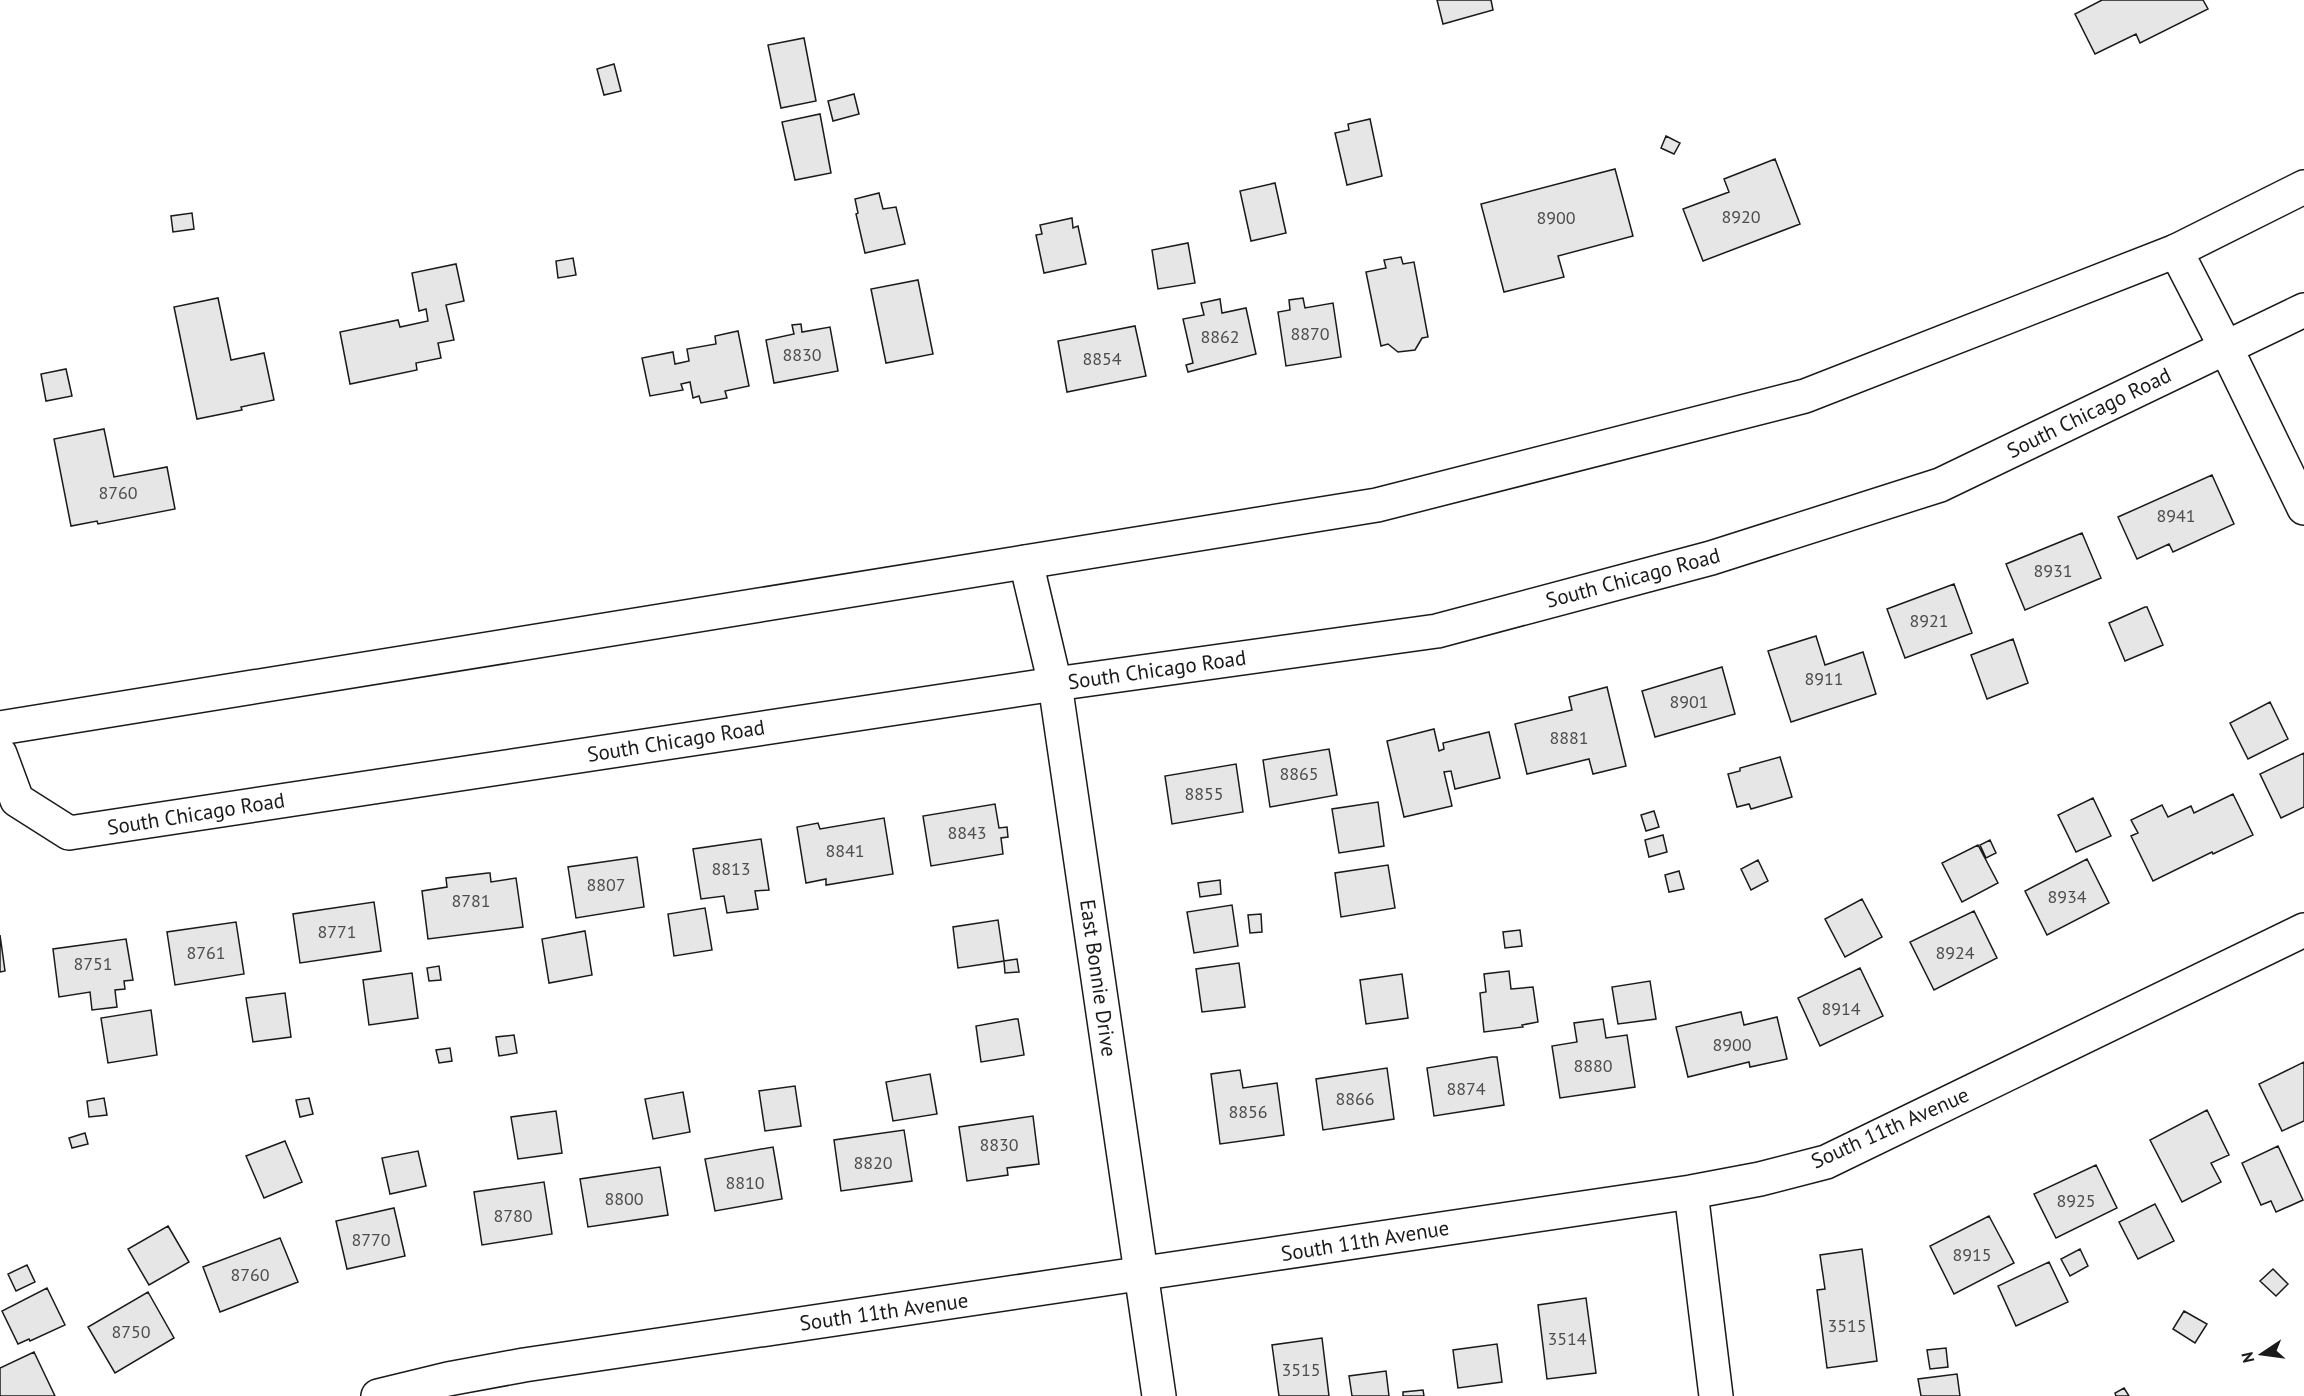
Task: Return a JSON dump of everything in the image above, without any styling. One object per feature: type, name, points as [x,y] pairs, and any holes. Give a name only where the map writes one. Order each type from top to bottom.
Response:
[{"type":"street","points":[[0,728],[1377,505],[1805,396],[2176,250],[2304,187]]},
{"type":"street","points":[[2176,250],[2304,508]]},
{"type":"street","name":"South Chicago Road","points":[[0,754],[17,801],[69,833],[1055,684],[1437,631],[1711,558],[1940,485],[2304,310]]},
{"type":"street","name":"East Bonnie Drive","points":[[1026,562],[1055,684],[1159,1396]]},
{"type":"street","name":"South 11th Avenue","points":[[378,1396],[448,1379],[524,1365],[1692,1192],[1760,1179],[1826,1162],[2304,930]]},
{"type":"street","points":[[1692,1192],[1716,1396]]},
{"type":"building","points":[[1437,0],[1491,0],[1493,10],[1443,24]]},
{"type":"building","points":[[2102,0],[2203,0],[2208,9],[2140,43],[2136,34],[2095,54],[2075,14]]},
{"type":"building","points":[[804,38],[816,101],[781,108],[768,45]]},
{"type":"building","points":[[614,64],[621,91],[604,95],[597,69]]},
{"type":"building","points":[[854,94],[859,114],[833,121],[828,101]]},
{"type":"building","points":[[820,114],[831,173],[795,180],[782,122]]},
{"type":"building","points":[[1370,119],[1382,176],[1347,185],[1335,133],[1349,130],[1348,124]]},
{"type":"building","points":[[1666,136],[1680,143],[1674,154],[1661,148]]},
{"type":"building","points":[[1775,159],[1800,224],[1703,261],[1683,209],[1729,192],[1724,179]]},
{"type":"building","points":[[1615,169],[1633,236],[1558,256],[1564,277],[1504,292],[1481,204]]},
{"type":"building","points":[[1275,183],[1286,233],[1251,241],[1240,191]]},
{"type":"building","points":[[879,193],[883,209],[896,207],[905,244],[865,253],[855,199]]},
{"type":"building","points":[[192,213],[194,229],[173,232],[171,216]]},
{"type":"building","points":[[1072,218],[1073,228],[1078,226],[1086,264],[1044,273],[1036,235],[1042,234],[1040,225]]},
{"type":"building","points":[[1188,243],[1195,283],[1158,289],[1152,250]]},
{"type":"building","points":[[1401,257],[1403,264],[1414,262],[1428,337],[1422,338],[1415,350],[1398,352],[1388,344],[1381,346],[1366,272],[1386,268],[1384,260]]},
{"type":"building","points":[[573,258],[576,275],[558,278],[556,261]]},
{"type":"building","points":[[456,264],[464,301],[446,305],[454,340],[438,343],[441,358],[416,363],[417,370],[350,384],[340,332],[398,320],[400,327],[428,321],[426,309],[419,311],[412,273]]},
{"type":"building","points":[[918,280],[933,354],[886,363],[871,289]]},
{"type":"building","points":[[218,298],[231,360],[264,353],[274,400],[241,407],[242,410],[197,419],[174,307]]},
{"type":"building","points":[[1303,298],[1305,308],[1333,303],[1341,357],[1286,366],[1278,312],[1290,310],[1289,300]]},
{"type":"building","points":[[1220,299],[1222,313],[1246,308],[1256,354],[1188,372],[1186,365],[1193,363],[1183,319],[1204,315],[1201,303]]},
{"type":"building","points":[[801,324],[802,332],[830,327],[838,371],[774,383],[766,340],[794,334],[792,325]]},
{"type":"building","points":[[1135,326],[1146,376],[1067,392],[1058,341]]},
{"type":"building","points":[[738,331],[749,386],[725,391],[727,398],[701,403],[699,396],[693,398],[690,382],[681,384],[683,390],[650,396],[642,358],[673,352],[675,364],[689,361],[687,349],[716,344],[715,336]]},
{"type":"building","points":[[66,369],[72,396],[46,401],[41,374]]},
{"type":"building","points":[[104,429],[114,477],[167,467],[175,509],[98,524],[97,521],[71,526],[54,439]]},
{"type":"building","points":[[2212,475],[2234,524],[2173,552],[2169,544],[2137,559],[2118,517]]},
{"type":"building","points":[[2082,533],[2101,578],[2025,610],[2006,564]]},
{"type":"building","points":[[1954,584],[1972,633],[1905,658],[1887,609]]},
{"type":"building","points":[[2147,607],[2163,645],[2125,661],[2109,623]]},
{"type":"building","points":[[1816,636],[1825,665],[1863,652],[1876,694],[1791,722],[1768,651]]},
{"type":"building","points":[[2013,639],[2028,683],[1987,699],[1971,655]]},
{"type":"building","points":[[1722,667],[1735,714],[1655,737],[1642,691]]},
{"type":"building","points":[[1607,687],[1626,766],[1593,774],[1589,759],[1527,774],[1515,724],[1572,710],[1569,697]]},
{"type":"building","points":[[2270,702],[2288,739],[2248,759],[2230,723]]},
{"type":"building","points":[[1434,729],[1439,751],[1444,749],[1443,743],[1489,732],[1500,778],[1455,789],[1451,771],[1444,772],[1452,806],[1404,817],[1387,741]]},
{"type":"building","points":[[1329,749],[1337,795],[1270,807],[1263,760]]},
{"type":"building","points":[[2304,753],[2304,807],[2281,818],[2260,774]]},
{"type":"building","points":[[1780,757],[1792,797],[1751,809],[1749,804],[1737,807],[1728,774],[1740,771],[1740,768]]},
{"type":"building","points":[[1236,764],[1243,812],[1172,824],[1165,776]]},
{"type":"building","points":[[2233,794],[2253,835],[2153,881],[2131,836],[2138,833],[2131,820],[2162,805],[2168,817],[2191,806],[2194,813]]},
{"type":"building","points":[[2093,798],[2111,836],[2076,852],[2058,815]]},
{"type":"building","points":[[1378,802],[1384,846],[1339,853],[1332,809]]},
{"type":"building","points":[[995,804],[999,828],[1007,827],[1008,837],[1001,838],[1003,854],[931,866],[923,816]]},
{"type":"building","points":[[1654,811],[1659,827],[1646,831],[1641,815]]},
{"type":"building","points":[[884,818],[893,874],[826,885],[826,879],[806,883],[797,827],[818,823],[820,829]]},
{"type":"building","points":[[1663,835],[1667,852],[1649,857],[1645,840]]},
{"type":"building","points":[[761,839],[769,890],[755,891],[758,909],[727,913],[724,896],[701,899],[693,849]]},
{"type":"building","points":[[1990,840],[1996,853],[1986,858],[1980,845]]},
{"type":"building","points":[[1978,845],[1998,883],[1962,902],[1942,863]]},
{"type":"building","points":[[637,857],[644,907],[576,918],[568,867]]},
{"type":"building","points":[[2087,859],[2109,903],[2047,935],[2025,891]]},
{"type":"building","points":[[1758,860],[1768,881],[1751,890],[1741,869]]},
{"type":"building","points":[[1388,865],[1395,908],[1341,917],[1335,873]]},
{"type":"building","points":[[1679,871],[1684,889],[1669,892],[1665,875]]},
{"type":"building","points":[[490,873],[491,882],[516,878],[523,927],[428,939],[422,891],[447,887],[446,878]]},
{"type":"building","points":[[1220,880],[1221,894],[1200,897],[1198,883]]},
{"type":"building","points":[[1862,899],[1882,937],[1845,957],[1825,919]]},
{"type":"building","points":[[374,902],[381,951],[300,963],[293,914]]},
{"type":"building","points":[[1232,905],[1238,946],[1194,953],[1187,912]]},
{"type":"building","points":[[705,908],[712,950],[674,956],[668,914]]},
{"type":"building","points":[[1974,911],[1997,958],[1934,990],[1910,942]]},
{"type":"building","points":[[1261,914],[1262,932],[1250,933],[1248,915]]},
{"type":"building","points":[[998,920],[1004,961],[958,968],[953,927]]},
{"type":"building","points":[[236,922],[244,974],[175,985],[167,932]]},
{"type":"building","points":[[1520,930],[1522,946],[1505,948],[1503,932]]},
{"type":"building","points":[[585,931],[592,975],[549,983],[542,939]]},
{"type":"building","points":[[0,935],[5,971],[0,972]]},
{"type":"building","points":[[126,939],[133,980],[124,981],[125,989],[115,990],[117,1007],[92,1010],[90,992],[59,997],[53,949]]},
{"type":"building","points":[[1017,959],[1019,972],[1005,973],[1004,961]]},
{"type":"building","points":[[1239,963],[1245,1007],[1202,1012],[1196,969]]},
{"type":"building","points":[[439,966],[441,980],[429,981],[427,968]]},
{"type":"building","points":[[1860,968],[1883,1016],[1820,1046],[1798,998]]},
{"type":"building","points":[[1509,971],[1511,989],[1533,987],[1538,1022],[1522,1025],[1523,1027],[1484,1032],[1480,993],[1486,992],[1484,974]]},
{"type":"building","points":[[412,973],[418,1018],[369,1025],[363,980]]},
{"type":"building","points":[[1402,974],[1408,1018],[1366,1024],[1360,980]]},
{"type":"building","points":[[1650,981],[1656,1019],[1618,1024],[1612,987]]},
{"type":"building","points":[[285,993],[291,1037],[253,1042],[246,998]]},
{"type":"building","points":[[151,1010],[157,1055],[108,1063],[101,1018]]},
{"type":"building","points":[[1741,1012],[1744,1025],[1777,1017],[1787,1059],[1750,1067],[1749,1062],[1688,1077],[1676,1027]]},
{"type":"building","points":[[1018,1019],[1024,1055],[981,1062],[976,1026]]},
{"type":"building","points":[[1603,1019],[1606,1038],[1627,1035],[1635,1087],[1560,1098],[1552,1046],[1577,1042],[1574,1023]]},
{"type":"building","points":[[514,1035],[517,1053],[499,1056],[496,1037]]},
{"type":"building","points":[[450,1048],[452,1061],[439,1063],[436,1050]]},
{"type":"building","points":[[1497,1057],[1504,1105],[1434,1116],[1427,1068]]},
{"type":"building","points":[[2304,1062],[2304,1121],[2282,1131],[2259,1084]]},
{"type":"building","points":[[1387,1068],[1394,1119],[1323,1130],[1316,1079]]},
{"type":"building","points":[[1240,1070],[1243,1088],[1277,1083],[1284,1135],[1220,1144],[1211,1074]]},
{"type":"building","points":[[930,1074],[937,1114],[893,1121],[886,1082]]},
{"type":"building","points":[[795,1086],[801,1126],[765,1131],[759,1091]]},
{"type":"building","points":[[683,1092],[690,1132],[653,1139],[645,1099]]},
{"type":"building","points":[[104,1098],[107,1115],[89,1117],[87,1101]]},
{"type":"building","points":[[309,1098],[313,1114],[300,1117],[296,1100]]},
{"type":"building","points":[[2207,1110],[2229,1155],[2211,1163],[2221,1182],[2182,1202],[2150,1140]]},
{"type":"building","points":[[556,1111],[562,1153],[518,1159],[511,1117]]},
{"type":"building","points":[[1033,1116],[1039,1164],[1007,1168],[1008,1175],[967,1181],[959,1127]]},
{"type":"building","points":[[904,1130],[912,1181],[841,1191],[834,1140]]},
{"type":"building","points":[[85,1133],[88,1144],[72,1148],[69,1138]]},
{"type":"building","points":[[285,1141],[302,1182],[264,1198],[246,1156]]},
{"type":"building","points":[[2278,1146],[2303,1200],[2276,1212],[2271,1201],[2261,1205],[2242,1163]]},
{"type":"building","points":[[773,1147],[782,1199],[715,1211],[705,1159]]},
{"type":"building","points":[[418,1151],[426,1186],[390,1194],[382,1158]]},
{"type":"building","points":[[2096,1165],[2117,1208],[2056,1238],[2034,1194]]},
{"type":"building","points":[[660,1167],[668,1215],[588,1227],[580,1179]]},
{"type":"building","points":[[544,1182],[552,1234],[482,1245],[474,1192]]},
{"type":"building","points":[[2155,1204],[2174,1241],[2138,1259],[2119,1222]]},
{"type":"building","points":[[394,1208],[405,1256],[347,1269],[336,1221]]},
{"type":"building","points":[[1989,1216],[2014,1263],[1954,1294],[1930,1246]]},
{"type":"building","points":[[168,1226],[189,1262],[149,1285],[128,1249]]},
{"type":"building","points":[[280,1238],[298,1282],[220,1312],[203,1267]]},
{"type":"building","points":[[1862,1249],[1877,1361],[1827,1368],[1817,1290],[1825,1289],[1820,1255]]},
{"type":"building","points":[[2080,1249],[2088,1266],[2070,1276],[2061,1259]]},
{"type":"building","points":[[2049,1262],[2068,1302],[2016,1326],[1998,1286]]},
{"type":"building","points":[[27,1265],[35,1282],[16,1291],[8,1274]]},
{"type":"building","points":[[2273,1269],[2288,1284],[2276,1296],[2260,1281]]},
{"type":"building","points":[[47,1288],[65,1325],[18,1344],[2,1311]]},
{"type":"building","points":[[148,1292],[174,1338],[115,1373],[88,1327]]},
{"type":"building","points":[[1586,1298],[1596,1373],[1547,1379],[1538,1305]]},
{"type":"building","points":[[2184,1311],[2207,1324],[2195,1343],[2173,1329]]},
{"type":"building","points":[[1322,1338],[1329,1396],[1279,1396],[1272,1345]]},
{"type":"building","points":[[1497,1344],[1502,1382],[1458,1388],[1453,1350]]},
{"type":"building","points":[[1946,1348],[1948,1367],[1930,1369],[1927,1350]]},
{"type":"building","points":[[34,1352],[55,1396],[0,1396],[0,1368]]},
{"type":"building","points":[[1386,1371],[1389,1396],[1352,1396],[1349,1376]]},
{"type":"building","points":[[1957,1374],[1960,1396],[1921,1396],[1918,1379]]},
{"type":"building","points":[[2124,1388],[2129,1396],[2116,1396],[2115,1393]]},
{"type":"building","points":[[1423,1390],[1424,1396],[1403,1396],[1403,1392]]}]
